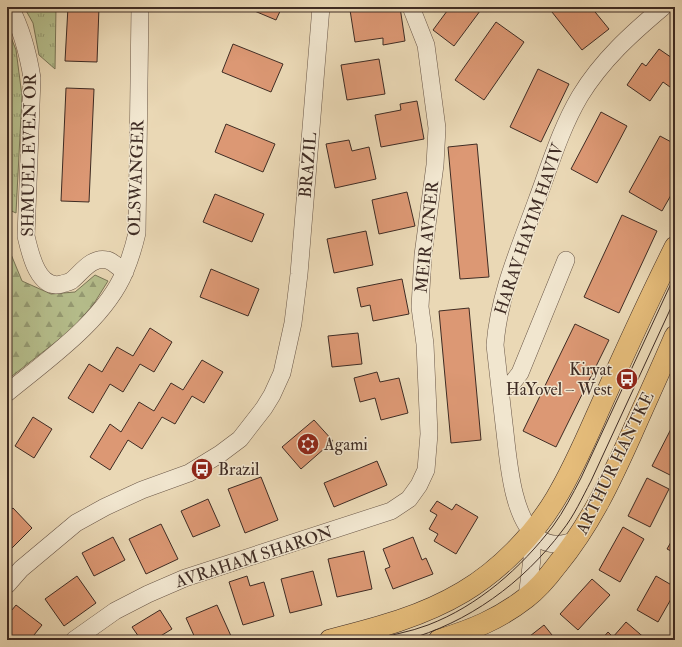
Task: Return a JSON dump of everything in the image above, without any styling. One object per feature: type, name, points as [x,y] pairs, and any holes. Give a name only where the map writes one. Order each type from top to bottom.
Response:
[{"type":"main road","points":[[330,640],[388,625],[416,616],[439,605],[465,591],[488,574],[510,556],[532,532],[552,505],[567,478],[675,247]]},
{"type":"main road","name":"ARTHUR HANTKE","points":[[439,640],[470,630],[491,621],[527,597],[554,569],[578,539],[613,475],[675,336]]},
{"type":"street","name":"SHMUEL EVEN OR","points":[[10,7],[19,26],[28,54],[32,78],[26,236],[30,256],[46,281],[56,286],[70,281],[82,270],[96,261],[107,260],[125,272]]},
{"type":"street","name":"OLSWANGER","points":[[7,394],[96,316],[111,296],[125,272],[137,233],[140,7]]},
{"type":"street","name":"BRAZIL","points":[[7,586],[21,569],[76,523],[105,506],[188,473],[220,454],[240,439],[272,395],[282,373],[293,323],[299,274],[321,7]]},
{"type":"street","name":"MEIR AVNER","points":[[411,7],[426,45],[436,128],[435,165],[424,255],[420,307],[425,344],[429,434],[426,470]]},
{"type":"street","name":"HARAV HAYIM HAVIV","points":[[578,539],[566,543],[552,544],[542,540],[532,532],[518,505],[510,476],[495,345],[497,324],[504,292],[562,132],[580,96],[616,48],[662,7]]},
{"type":"street","points":[[500,389],[513,382],[520,373],[566,260]]},
{"type":"street","name":"AVRAHAM SHARON","points":[[74,640],[115,611],[148,594],[185,578],[391,511],[409,500],[419,485],[426,470]]},
{"type":"street","name":"HARAV HAYIM HAVIV","points":[[527,597],[532,559],[532,532]]},
{"type":"green space","points":[[24,7],[56,7],[55,69],[39,55],[33,23]]},
{"type":"green space","points":[[7,27],[16,50],[22,96],[16,213],[7,209]]},
{"type":"green space","points":[[7,213],[8,247],[22,281],[51,294],[75,292],[95,275],[108,281],[93,305],[71,330],[7,380]]},
{"type":"building","points":[[68,7],[99,7],[97,62],[65,61]]},
{"type":"building","points":[[245,7],[282,7],[276,20]]},
{"type":"building","points":[[372,7],[400,7],[405,41],[383,45],[383,38],[355,42],[350,10]]},
{"type":"building","points":[[450,7],[483,7],[454,46],[433,30]]},
{"type":"building","points":[[548,7],[591,7],[609,29],[582,50]]},
{"type":"building","points":[[496,22],[524,42],[484,100],[455,80]]},
{"type":"building","points":[[233,44],[283,64],[271,92],[222,72]]},
{"type":"building","points":[[659,49],[675,60],[675,79],[670,87],[663,82],[650,101],[627,85],[642,63],[646,66]]},
{"type":"building","points":[[379,59],[385,94],[347,100],[341,65]]},
{"type":"building","points":[[538,69],[569,84],[541,142],[510,127]]},
{"type":"building","points":[[66,88],[94,89],[89,202],[61,201]]},
{"type":"building","points":[[417,101],[424,139],[381,147],[375,115],[401,110],[400,104]]},
{"type":"building","points":[[601,112],[627,126],[597,183],[571,169]]},
{"type":"building","points":[[226,124],[275,144],[263,172],[215,152]]},
{"type":"building","points":[[660,136],[675,144],[675,188],[662,211],[629,192]]},
{"type":"building","points":[[349,140],[352,151],[369,147],[376,179],[335,188],[326,144]]},
{"type":"building","points":[[477,144],[489,277],[460,279],[448,147]]},
{"type":"building","points":[[407,192],[415,226],[379,234],[372,200]]},
{"type":"building","points":[[215,194],[264,214],[252,242],[203,222]]},
{"type":"building","points":[[622,215],[657,231],[619,313],[584,297]]},
{"type":"building","points":[[366,231],[373,265],[334,273],[327,239]]},
{"type":"building","points":[[211,269],[259,289],[248,316],[200,297]]},
{"type":"building","points":[[402,279],[409,314],[373,321],[370,305],[361,307],[357,288]]},
{"type":"building","points":[[469,308],[481,440],[451,443],[439,311]]},
{"type":"building","points":[[575,324],[609,340],[556,447],[523,431]]},
{"type":"building","points":[[150,328],[172,342],[154,372],[140,364],[123,392],[110,384],[93,413],[68,398],[89,364],[102,372],[117,347],[133,356]]},
{"type":"building","points":[[358,333],[362,364],[332,367],[328,336]]},
{"type":"building","points":[[202,360],[223,372],[204,403],[192,396],[175,424],[162,417],[142,449],[128,440],[110,470],[90,457],[110,424],[121,432],[139,402],[154,411],[171,383],[183,390]]},
{"type":"building","points":[[377,372],[380,382],[399,378],[408,413],[381,420],[375,398],[360,402],[354,378]]},
{"type":"building","points":[[33,417],[52,429],[34,458],[15,446]]},
{"type":"building","name":"Agami","points":[[314,420],[333,441],[301,469],[282,447]]},
{"type":"building","points":[[673,425],[675,426],[674,477],[652,466]]},
{"type":"building","points":[[377,461],[387,485],[334,507],[324,483]]},
{"type":"building","points":[[261,477],[278,520],[245,533],[228,489]]},
{"type":"building","points":[[647,478],[669,489],[650,527],[628,516]]},
{"type":"building","points":[[208,499],[220,526],[193,537],[181,511]]},
{"type":"building","points":[[437,501],[452,510],[456,504],[478,517],[456,554],[434,541],[438,534],[429,529],[437,515],[430,511]]},
{"type":"building","points":[[13,508],[32,528],[10,550],[7,547],[7,513]]},
{"type":"building","points":[[161,524],[178,559],[146,574],[129,539]]},
{"type":"building","points":[[623,527],[644,539],[620,582],[599,570]]},
{"type":"building","points":[[675,535],[675,553],[667,549]]},
{"type":"building","points":[[113,537],[125,560],[94,576],[82,553]]},
{"type":"building","points":[[413,537],[422,560],[426,558],[433,574],[393,589],[385,569],[390,567],[383,549]]},
{"type":"building","points":[[364,551],[372,589],[337,597],[328,559]]},
{"type":"building","points":[[313,571],[322,605],[290,613],[281,579]]},
{"type":"building","points":[[77,576],[96,603],[64,626],[45,599]]},
{"type":"building","points":[[247,576],[250,586],[264,582],[274,616],[243,625],[229,582]]},
{"type":"building","points":[[656,576],[675,587],[675,592],[658,622],[637,610]]},
{"type":"building","points":[[592,579],[610,595],[578,630],[560,614]]},
{"type":"building","points":[[16,605],[42,625],[30,640],[7,640],[7,616]]},
{"type":"building","points":[[217,605],[231,636],[222,640],[196,640],[186,618]]},
{"type":"building","points":[[160,610],[172,629],[154,640],[141,640],[132,627]]},
{"type":"building","points":[[626,622],[647,640],[601,640],[608,632],[613,637]]},
{"type":"building","points":[[544,625],[556,640],[525,640],[530,636]]},
{"type":"tram line","points":[[372,640],[407,632],[428,625],[464,607],[481,596],[513,571],[540,542],[561,515],[581,478],[675,275]]},
{"type":"tram line","points":[[406,640],[429,633],[451,623],[493,599],[530,568],[562,531],[574,513],[591,481],[675,299]]},
{"type":"place","name":"Kiryat HaYovel – West","points":[[627,379]]},
{"type":"place","name":"Agami","points":[[308,444]]},
{"type":"place","name":"Brazil","points":[[202,469]]}]
